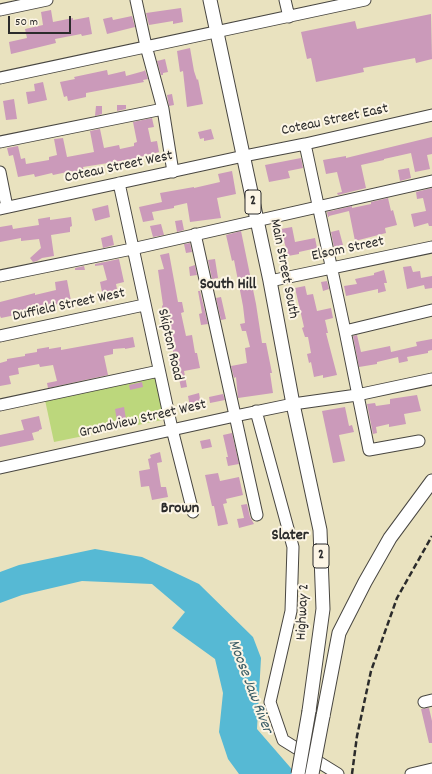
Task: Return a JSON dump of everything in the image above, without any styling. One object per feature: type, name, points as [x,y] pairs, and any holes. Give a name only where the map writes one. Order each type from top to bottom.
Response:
[{"type":"main road","name":"Main Street South","points":[[210,0],[270,281],[293,404]]},
{"type":"main road","name":"Highway 2","points":[[293,404],[320,530],[323,609],[310,711],[298,774]]},
{"type":"main road","points":[[312,774],[339,633],[365,582],[390,538],[432,481]]},
{"type":"street","points":[[0,10],[47,0]]},
{"type":"street","points":[[136,0],[146,46],[163,109],[173,172]]},
{"type":"street","points":[[284,0],[289,17]]},
{"type":"street","points":[[0,78],[365,0]]},
{"type":"street","points":[[0,142],[163,109]]},
{"type":"street","name":"Coteau Street East","points":[[244,156],[305,144],[432,115]]},
{"type":"street","points":[[305,144],[369,450],[418,441]]},
{"type":"street","name":"Coteau Street West","points":[[3,208],[244,156]]},
{"type":"street","points":[[0,172],[3,208]]},
{"type":"street","points":[[0,276],[432,181]]},
{"type":"street","name":"Skipton Road","points":[[119,183],[159,372],[193,512]]},
{"type":"street","points":[[195,234],[257,515]]},
{"type":"street","name":"Elsom Street","points":[[270,281],[432,247]]},
{"type":"street","name":"Duffield Street West","points":[[0,336],[144,305]]},
{"type":"street","points":[[345,331],[432,310]]},
{"type":"street","points":[[0,405],[159,372]]},
{"type":"street","name":"Grandview Street West","points":[[0,468],[172,429],[293,404],[358,395],[432,379]]},
{"type":"street","points":[[256,412],[292,547],[291,611],[270,702],[283,740],[338,774]]},
{"type":"street","points":[[411,774],[432,769]]},
{"type":"green space","points":[[159,377],[167,419],[54,442],[45,400]]},
{"type":"water","name":"Moose Jaw River","points":[[95,549],[142,557],[199,584],[253,637],[261,658],[257,729],[296,774],[239,774],[228,759],[219,732],[223,693],[215,659],[172,628],[185,612],[152,584],[82,581],[22,595],[0,603],[0,572],[19,565]]},
{"type":"building","points":[[181,8],[183,22],[173,24],[173,21],[149,25],[146,13]]},
{"type":"building","points":[[51,10],[53,22],[73,18],[73,20],[89,17],[92,34],[82,36],[81,34],[55,39],[56,43],[11,54],[9,42],[27,38],[25,29],[43,25],[41,12]]},
{"type":"building","points":[[431,14],[432,59],[416,63],[415,58],[363,68],[364,72],[316,82],[311,58],[307,59],[301,32],[355,21],[357,29]]},
{"type":"building","points":[[132,16],[135,27],[107,34],[103,19],[112,17],[113,20]]},
{"type":"building","points":[[190,48],[194,71],[197,80],[198,79],[203,104],[187,107],[183,71],[180,72],[177,51]]},
{"type":"building","points":[[165,59],[168,72],[161,75],[157,61]]},
{"type":"building","points":[[107,70],[108,75],[125,71],[126,76],[145,70],[148,79],[143,80],[144,82],[86,93],[86,97],[68,101],[67,96],[64,97],[60,82],[75,79],[74,77]]},
{"type":"building","points":[[43,82],[47,100],[28,104],[26,92],[35,91],[34,84]]},
{"type":"building","points":[[172,94],[174,105],[169,106],[167,95]]},
{"type":"building","points":[[14,99],[17,119],[6,120],[3,101]]},
{"type":"building","points":[[117,105],[126,105],[126,109],[117,111]]},
{"type":"building","points":[[96,106],[102,106],[102,114],[95,116]]},
{"type":"building","points":[[152,118],[154,127],[148,128],[151,142],[157,141],[159,152],[133,159],[83,167],[84,173],[73,175],[72,171],[53,175],[52,173],[35,177],[34,174],[18,177],[13,155],[9,156],[7,148],[18,146],[21,159],[25,158],[26,164],[49,160],[49,157],[57,155],[54,139],[63,138],[67,157],[94,152],[90,131],[100,129],[104,148],[119,145],[120,149],[134,146],[134,143],[137,142],[133,122]]},
{"type":"building","points":[[211,129],[214,139],[204,141],[204,138],[200,139],[198,132]]},
{"type":"building","points":[[432,137],[432,154],[427,155],[430,169],[415,172],[411,153],[361,165],[366,188],[338,195],[337,193],[342,192],[337,172],[326,174],[323,160],[346,156],[346,158]]},
{"type":"building","points":[[301,158],[303,168],[288,171],[290,178],[269,182],[265,165]]},
{"type":"building","points":[[409,168],[411,178],[400,181],[398,170]]},
{"type":"building","points":[[232,171],[236,194],[217,198],[221,218],[190,222],[187,203],[174,206],[174,208],[152,212],[154,220],[143,222],[139,207],[162,202],[160,193],[194,188],[220,182],[218,174]]},
{"type":"building","points":[[432,188],[432,226],[429,226],[428,223],[414,227],[411,214],[426,211],[423,198],[417,199],[416,192]]},
{"type":"building","points":[[388,198],[391,211],[393,210],[397,225],[385,228],[386,233],[355,241],[349,211],[328,217],[327,212],[352,206],[352,208],[371,204],[371,202]]},
{"type":"building","points":[[108,205],[110,217],[95,221],[92,209]]},
{"type":"building","points":[[50,217],[50,220],[71,217],[72,226],[70,227],[70,232],[51,235],[54,256],[42,258],[33,262],[30,258],[41,248],[39,239],[21,241],[21,238],[0,242],[0,227],[12,225],[13,229],[39,225],[38,219]]},
{"type":"building","points":[[182,220],[184,230],[177,232],[175,221]]},
{"type":"building","points":[[161,224],[164,235],[153,237],[150,226]]},
{"type":"building","points":[[292,227],[295,242],[315,238],[317,248],[288,256],[281,229]]},
{"type":"building","points":[[339,230],[343,245],[334,247],[331,232]]},
{"type":"building","points":[[241,231],[256,304],[262,343],[266,343],[272,373],[270,373],[273,393],[238,398],[236,377],[234,378],[231,366],[247,363],[245,348],[250,347],[246,331],[242,331],[240,324],[245,323],[243,306],[234,260],[232,261],[226,235]]},
{"type":"building","points":[[112,235],[114,245],[103,248],[101,238]]},
{"type":"building","points":[[190,243],[192,252],[186,253],[184,244]]},
{"type":"building","points":[[169,253],[178,302],[182,302],[184,312],[181,313],[186,336],[192,335],[195,353],[197,353],[200,368],[184,371],[187,387],[181,388],[170,334],[168,335],[162,306],[158,270],[164,269],[160,255]]},
{"type":"building","points":[[119,259],[124,282],[116,284],[119,299],[104,302],[100,282],[107,280],[103,265],[95,266],[95,264]]},
{"type":"building","points":[[215,259],[218,278],[212,279],[208,260]]},
{"type":"building","points":[[195,265],[197,275],[190,276],[189,267]]},
{"type":"building","points":[[84,266],[85,270],[75,270],[75,268]]},
{"type":"building","points":[[411,266],[413,272],[420,271],[421,278],[432,276],[432,288],[425,289],[424,285],[407,289],[403,267]]},
{"type":"building","points":[[384,270],[387,283],[384,283],[386,291],[378,293],[378,289],[346,296],[344,286],[357,284],[355,279],[374,275],[374,273]]},
{"type":"building","points":[[67,280],[71,301],[39,310],[39,313],[31,315],[30,312],[1,318],[0,302],[35,293],[35,295],[56,290],[55,282]]},
{"type":"building","points":[[327,281],[329,289],[323,291],[321,282]]},
{"type":"building","points":[[305,286],[307,295],[313,294],[317,311],[331,308],[333,318],[325,320],[328,333],[326,333],[337,375],[323,378],[323,375],[314,377],[311,362],[309,363],[307,354],[311,353],[308,337],[305,337],[302,328],[304,327],[295,288]]},
{"type":"building","points":[[198,291],[200,291],[208,324],[201,325],[199,314],[202,313]]},
{"type":"building","points":[[221,297],[226,319],[221,320],[216,298]]},
{"type":"building","points":[[357,335],[361,352],[390,346],[391,352],[417,346],[416,342],[432,339],[432,350],[428,351],[428,353],[407,357],[408,361],[399,363],[398,357],[377,362],[377,364],[359,367],[353,336]]},
{"type":"building","points":[[133,337],[135,347],[113,349],[113,354],[104,356],[108,375],[48,388],[47,383],[57,381],[53,365],[40,367],[39,364],[18,368],[19,374],[9,376],[11,384],[0,386],[0,363],[7,361],[7,359],[37,352],[37,349],[61,347],[61,350]]},
{"type":"building","points":[[142,382],[143,387],[130,390],[129,385]]},
{"type":"building","points":[[199,393],[201,405],[190,407],[188,396]]},
{"type":"building","points":[[223,394],[225,400],[210,403],[209,397]]},
{"type":"building","points":[[417,395],[421,411],[404,414],[406,424],[389,427],[389,424],[376,427],[377,433],[373,434],[367,404],[375,403],[376,406],[390,404],[390,399]]},
{"type":"building","points":[[124,407],[126,419],[117,421],[115,409]]},
{"type":"building","points":[[345,407],[349,426],[352,425],[354,432],[339,435],[345,461],[333,463],[322,411]]},
{"type":"building","points":[[39,416],[42,429],[32,433],[34,440],[0,447],[0,435],[24,430],[21,420]]},
{"type":"building","points":[[232,433],[239,464],[228,466],[226,457],[228,457],[223,435]]},
{"type":"building","points":[[210,439],[212,447],[202,449],[200,441]]},
{"type":"building","points":[[160,452],[162,462],[157,463],[161,487],[166,487],[168,497],[152,500],[149,486],[141,487],[139,471],[150,469],[148,459],[151,458],[150,455]]},
{"type":"building","points":[[218,473],[220,481],[239,477],[243,495],[226,499],[227,503],[223,504],[228,524],[218,526],[205,475]]},
{"type":"building","points":[[247,504],[250,517],[254,524],[239,528],[237,519],[244,518],[241,505]]},
{"type":"building","points":[[429,708],[432,721],[432,743],[429,743],[421,709]]},
{"type":"railway","points":[[352,774],[357,736],[371,671],[397,598],[432,536]]},
{"type":"district","name":"South Hill","points":[[228,286]]},
{"type":"district","name":"Brown","points":[[180,510]]},
{"type":"district","name":"Slater","points":[[290,537]]}]
